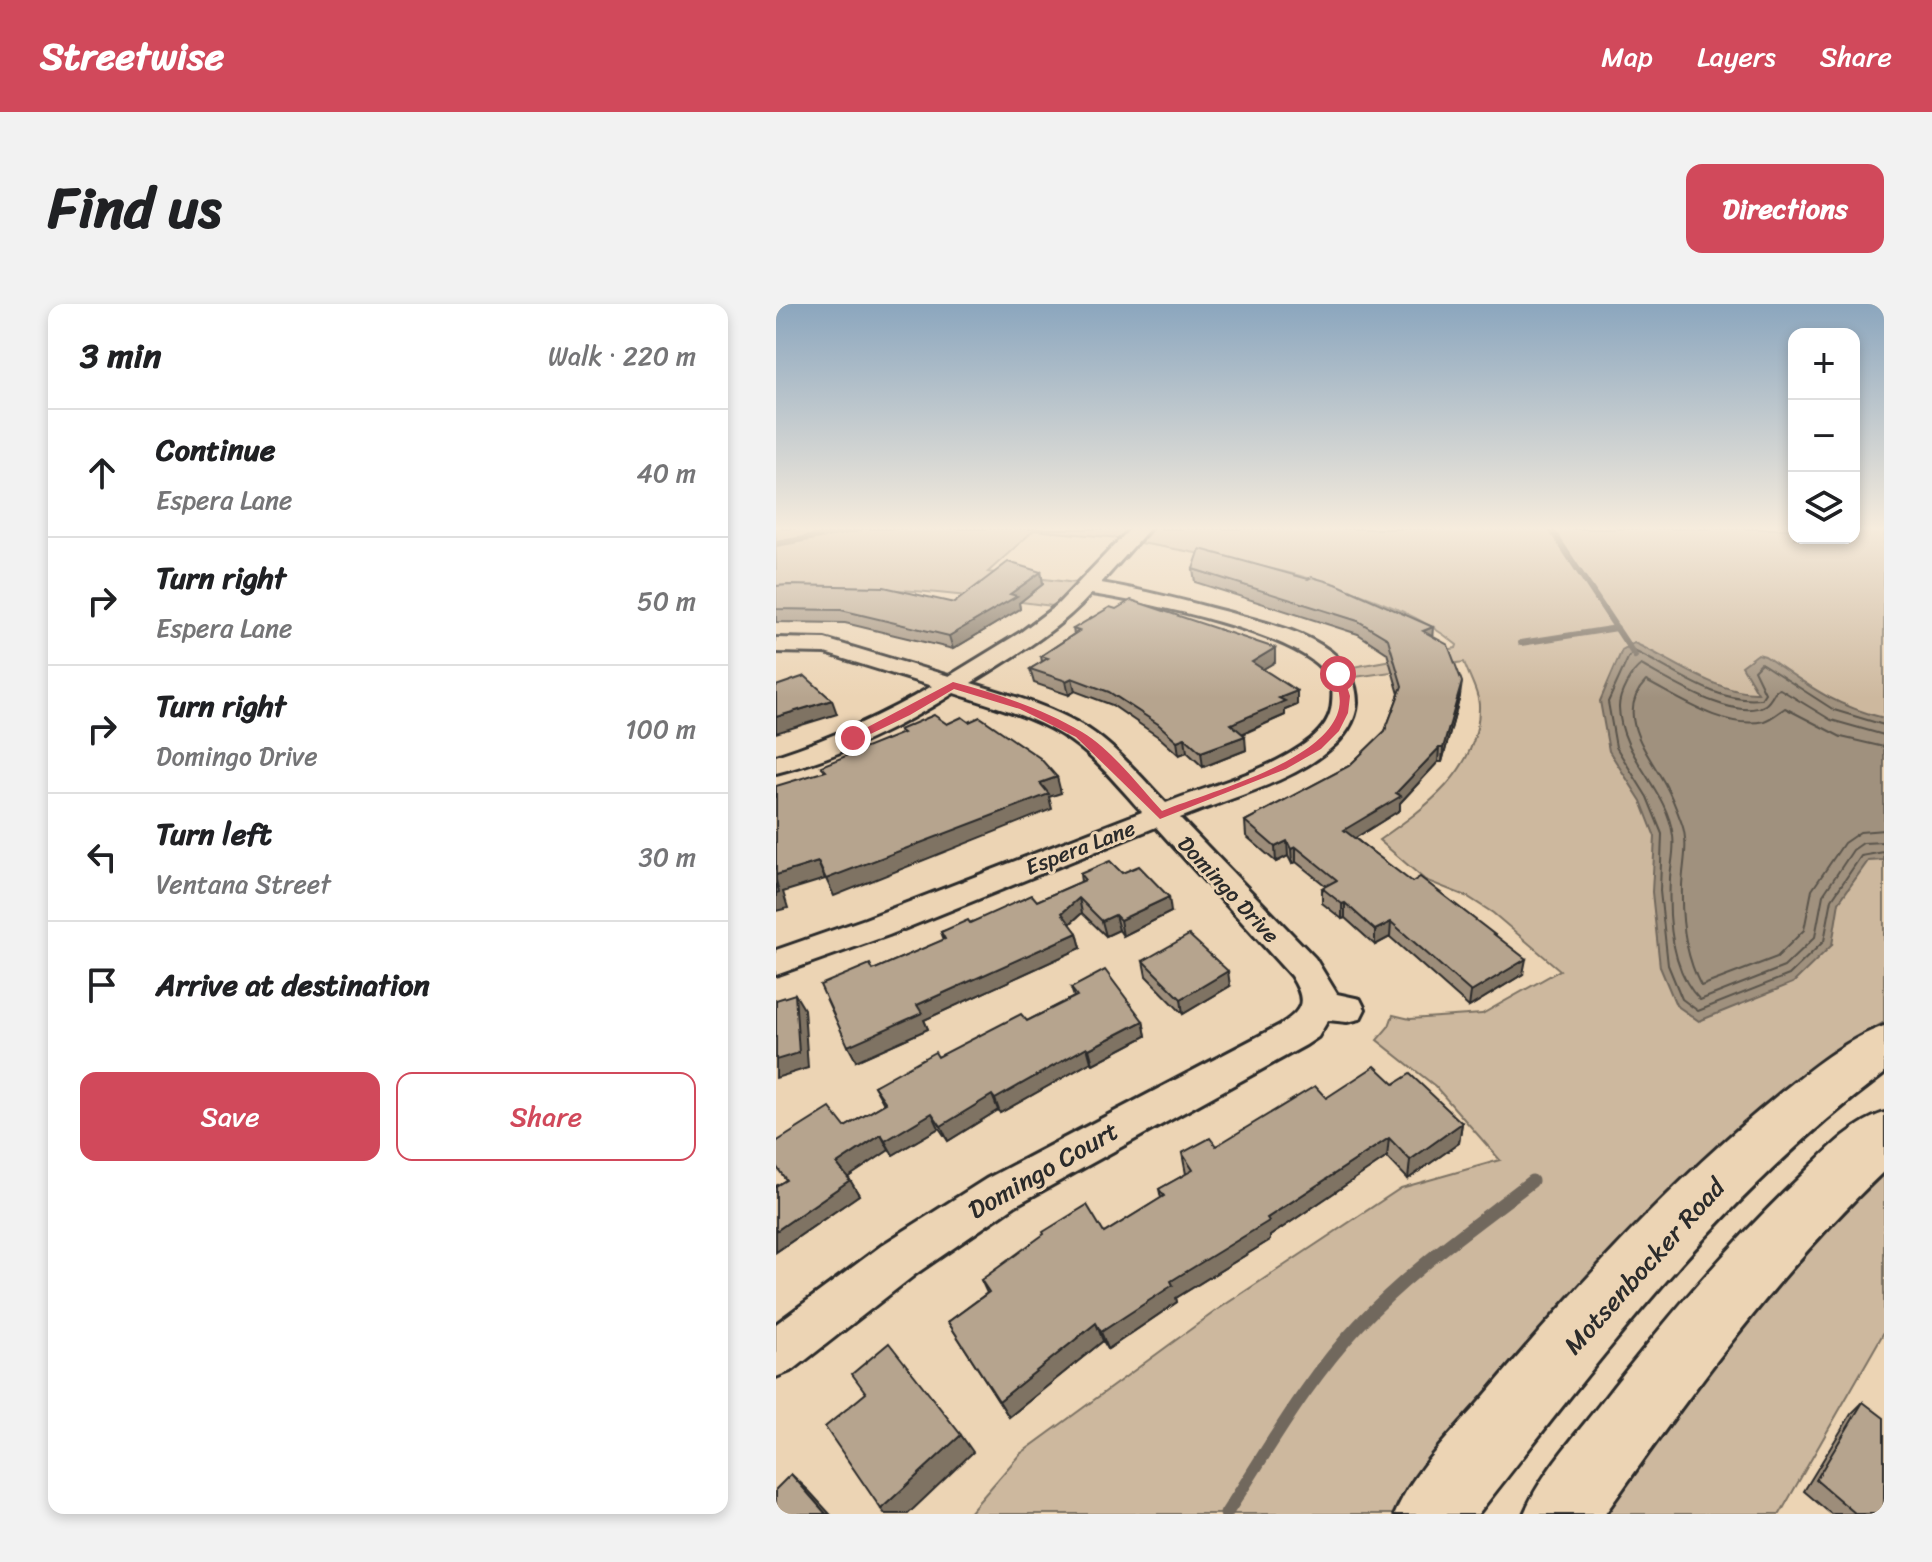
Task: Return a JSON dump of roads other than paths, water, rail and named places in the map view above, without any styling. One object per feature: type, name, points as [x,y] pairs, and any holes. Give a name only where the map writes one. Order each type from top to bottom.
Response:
[{"type":"main road","name":"Motsenbocker Road","points":[[1432,1514],[1671,1229],[1758,1143],[1824,1089],[1884,1046]]},
{"type":"main road","points":[[1561,1514],[1659,1380],[1757,1260],[1824,1190],[1884,1136]]},
{"type":"street","points":[[776,765],[866,733],[953,685],[1040,630],[1087,587]]},
{"type":"street","name":"Espera Lane","points":[[776,963],[1283,767],[1317,747],[1335,729],[1343,713],[1345,696],[1342,681],[1334,667],[1319,654],[1286,636],[1160,600],[1087,587]]},
{"type":"street","name":"Domingo Drive","points":[[776,645],[835,648],[1023,707],[1079,735],[1105,756],[1303,967],[1333,1007]]},
{"type":"street","name":"Domingo Court","points":[[776,1353],[952,1222],[1049,1164],[1293,1035],[1333,1007]]},
{"type":"water","points":[[1634,643],[1710,682],[1742,692],[1758,693],[1742,666],[1758,654],[1765,656],[1835,700],[1884,718],[1884,860],[1868,861],[1839,902],[1832,945],[1793,983],[1699,1021],[1676,1005],[1660,967],[1652,892],[1655,837],[1641,801],[1609,751],[1600,701],[1622,650]]},
{"type":"waterway","points":[[1588,585],[1617,628]]},
{"type":"waterway","points":[[1521,643],[1617,628]]},
{"type":"waterway","points":[[1617,628],[1635,656]]},
{"type":"waterway","points":[[1226,1514],[1305,1393],[1359,1325],[1421,1267],[1532,1181]]}]
